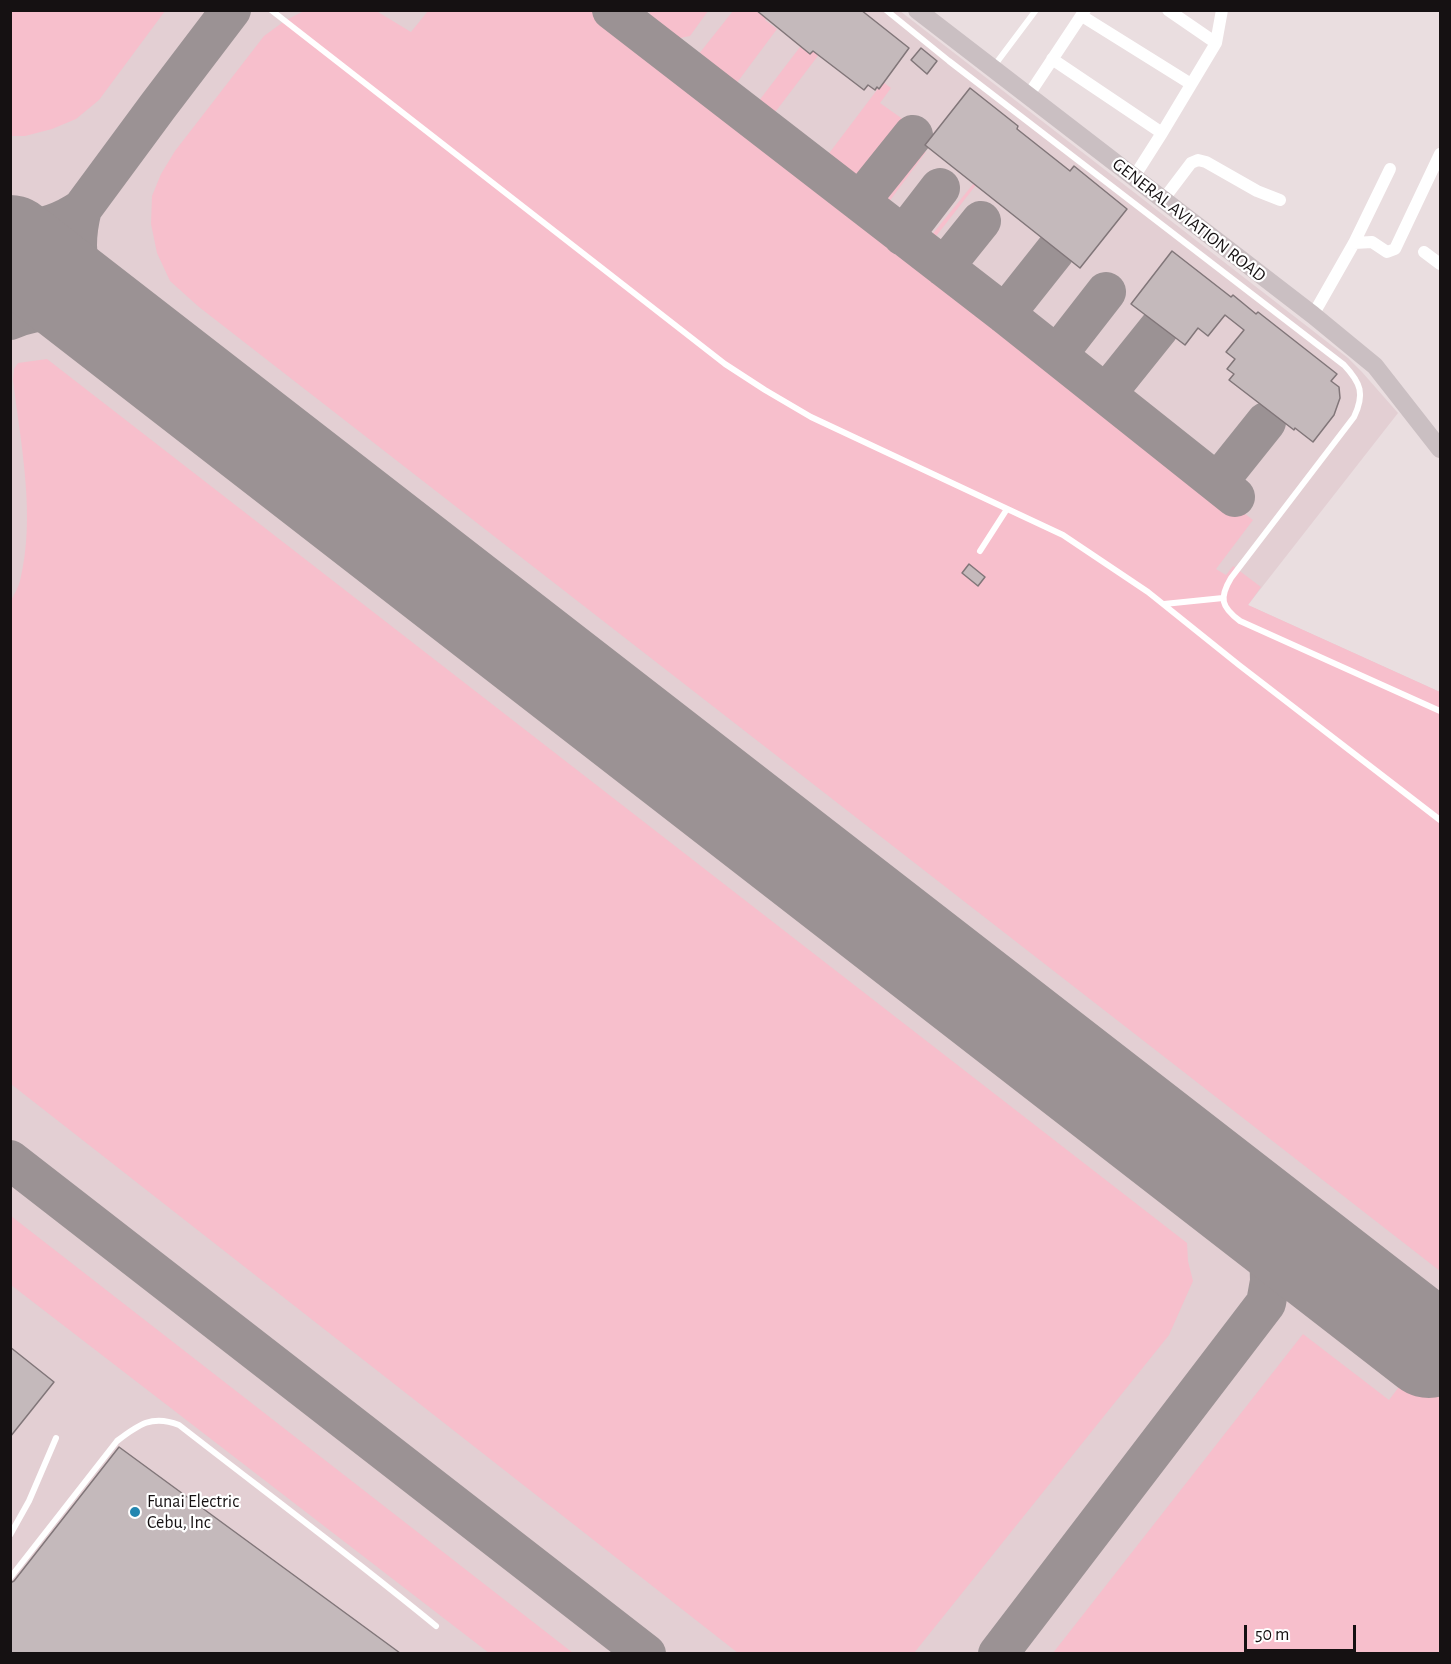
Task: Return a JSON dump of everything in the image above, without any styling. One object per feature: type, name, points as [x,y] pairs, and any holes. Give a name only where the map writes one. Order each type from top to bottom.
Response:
[{"type":"main road","name":"GENERAL AVIATION ROAD","points":[[917,10],[1313,315],[1375,366],[1440,448]]},
{"type":"street","points":[[1167,10],[1216,42]]},
{"type":"street","points":[[1134,177],[1216,42],[1222,10]]},
{"type":"street","points":[[1028,96],[1084,13],[1191,84]]},
{"type":"street","points":[[1053,59],[1162,134]]},
{"type":"street","points":[[1354,243],[1372,242],[1387,252],[1395,249],[1440,154]]},
{"type":"street","points":[[1163,201],[1191,163],[1198,160],[1206,162],[1257,191],[1280,200]]},
{"type":"street","points":[[1313,315],[1354,243],[1390,169]]},
{"type":"street","points":[[1425,252],[1440,264]]},
{"type":"lane","points":[[271,10],[725,364],[812,417],[1063,535],[1163,604],[1440,820]]},
{"type":"lane","points":[[886,10],[958,69],[1344,366],[1359,384],[1361,396],[1354,417],[1232,578],[1223,598],[1230,614],[1240,621],[1440,711]]},
{"type":"lane","points":[[992,69],[1036,10]]},
{"type":"lane","points":[[980,551],[1007,509]]},
{"type":"lane","points":[[1163,604],[1223,598]]},
{"type":"lane","points":[[10,1578],[117,1442],[134,1428],[163,1420],[179,1425],[346,1553],[436,1626]]},
{"type":"lane","points":[[10,1535],[30,1501],[56,1438]]},
{"type":"shaded area","points":[[650,10],[708,11],[690,36],[675,39],[650,20]]},
{"type":"shaded area","points":[[10,11],[165,11],[99,100],[76,119],[52,129],[25,136],[11,136]]},
{"type":"shaded area","points":[[11,11],[900,11],[1348,358],[1398,413],[1248,605],[1440,692],[1440,1653],[11,1654]]},
{"type":"shaded area","points":[[304,11],[378,12],[411,32],[428,11],[602,11],[1253,520],[1216,569],[1226,575],[1233,566],[1261,587],[1248,605],[1440,692],[1440,1271],[199,307],[170,281],[157,253],[151,224],[152,196],[161,174],[175,151],[264,36],[286,20]]},
{"type":"shaded area","points":[[733,11],[756,11],[762,15],[766,11],[772,11],[765,20],[777,29],[736,84],[698,55]]},
{"type":"shaded area","points":[[843,11],[852,11],[773,115],[758,102],[800,47],[810,54]]},
{"type":"shaded area","points":[[883,82],[891,88],[880,103],[904,120],[902,123],[910,129],[866,186],[827,156]]},
{"type":"shaded area","points":[[926,152],[888,203],[874,194],[904,156]]},
{"type":"shaded area","points":[[974,183],[976,185],[933,240],[930,237]]},
{"type":"shaded area","points":[[47,359],[1187,1243],[1188,1261],[1193,1281],[1169,1335],[914,1653],[738,1653],[11,1084],[10,602],[19,584],[27,531],[26,481],[13,380],[14,369],[18,363]]},
{"type":"shaded area","points":[[10,1216],[573,1653],[489,1653],[11,1285]]},
{"type":"shaded area","points":[[1440,1333],[1440,1653],[1053,1653],[1303,1334],[1389,1400]]},
{"type":"building","points":[[756,10],[861,10],[909,48],[879,89],[877,87],[875,90],[868,85],[864,90],[813,51],[810,54]]},
{"type":"building","points":[[921,48],[937,61],[927,74],[911,60]]},
{"type":"building","points":[[970,88],[1070,171],[1074,166],[1127,209],[1080,268],[925,145]]},
{"type":"building","points":[[1172,251],[1231,297],[1233,295],[1256,314],[1258,312],[1337,374],[1331,381],[1339,387],[1340,398],[1334,415],[1313,442],[1229,380],[1234,374],[1227,369],[1235,359],[1226,352],[1244,330],[1225,315],[1208,336],[1198,328],[1185,345],[1131,304]]},
{"type":"building","points":[[969,564],[985,577],[978,586],[962,573]]},
{"type":"building","points":[[10,1347],[54,1382],[10,1437]]},
{"type":"building","name":"Funai Electric Cebu, Inc","points":[[119,1447],[400,1653],[10,1653],[10,1583],[14,1581]]},
{"type":"taxiway","points":[[10,228],[30,229],[48,226],[82,209],[231,10]]},
{"type":"taxiway","points":[[612,10],[1005,314],[1235,497]]},
{"type":"taxiway","points":[[860,201],[913,135]]},
{"type":"taxiway","points":[[903,236],[940,188]]},
{"type":"taxiway","points":[[82,209],[77,239],[79,266],[82,279],[103,317]]},
{"type":"taxiway","points":[[944,267],[981,221]]},
{"type":"taxiway","points":[[1005,314],[1055,251]]},
{"type":"taxiway","points":[[1057,355],[1106,292]]},
{"type":"taxiway","points":[[10,320],[45,311],[79,312],[103,317]]},
{"type":"taxiway","points":[[1106,394],[1159,328]]},
{"type":"taxiway","points":[[1218,482],[1266,422]]},
{"type":"taxiway","points":[[10,1160],[646,1654]]},
{"type":"taxiway","points":[[998,1654],[1266,1303],[1270,1281],[1269,1247],[1258,1214]]},
{"type":"runway","points":[[10,246],[1429,1347]]},
{"type":"place","name":"Funai Electric Cebu, Inc","points":[[135,1512]]}]
